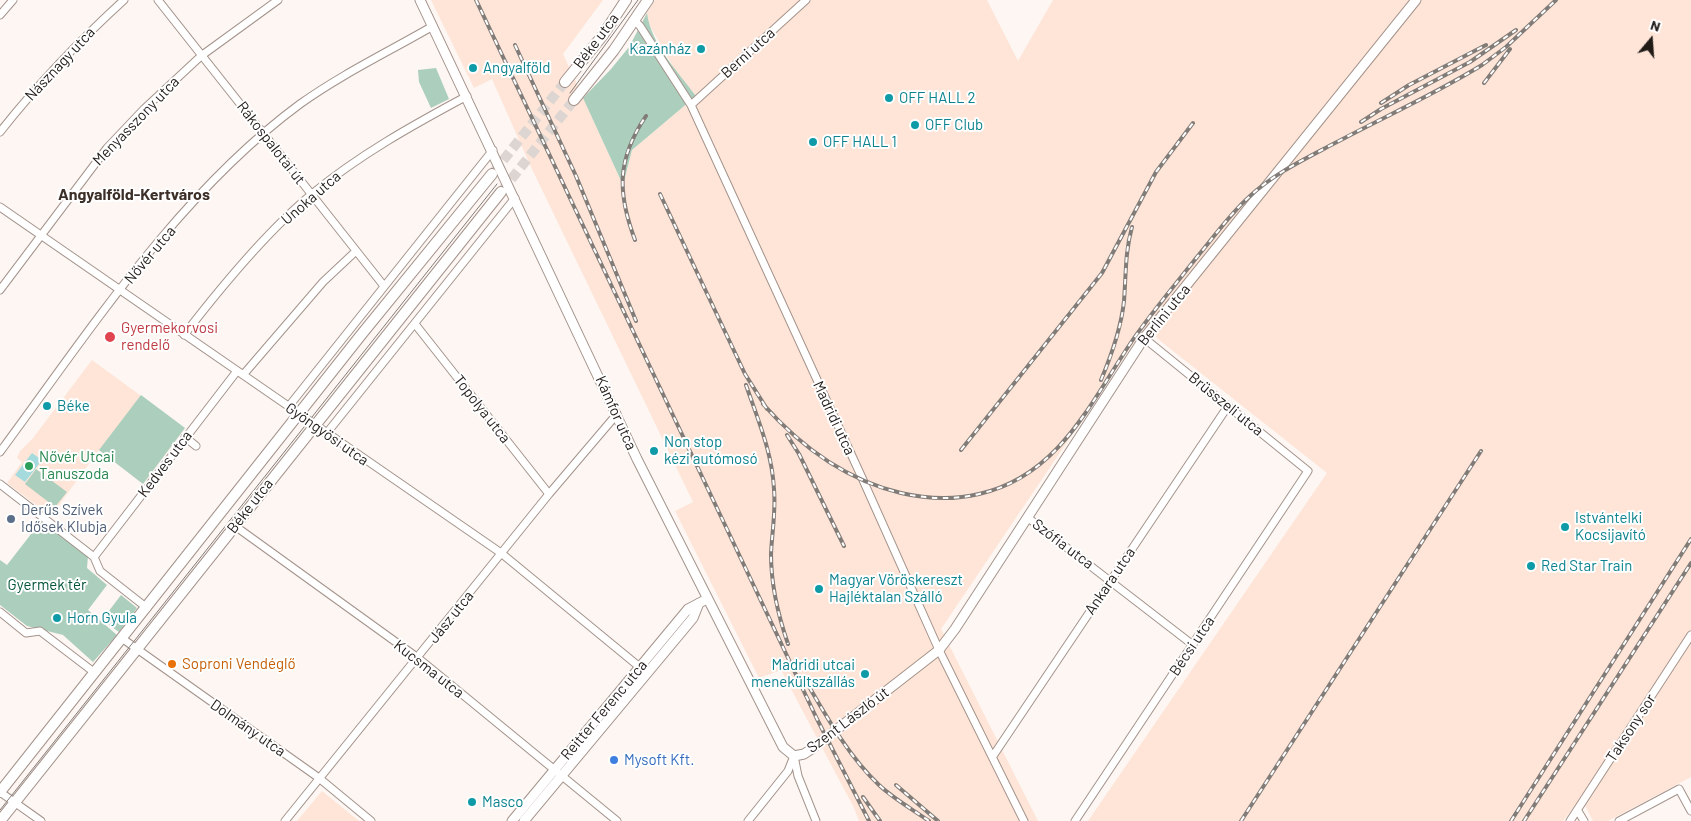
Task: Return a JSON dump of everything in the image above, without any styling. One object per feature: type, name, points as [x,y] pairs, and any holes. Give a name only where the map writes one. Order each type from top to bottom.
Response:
[{"type":"main road","name":"Béke utca","points":[[565,82],[603,35],[626,0]]},
{"type":"main road","name":"Béke utca","points":[[574,100],[648,0]]},
{"type":"main road","name":"Béke utca","points":[[0,792],[492,174]]},
{"type":"main road","name":"Béke utca","points":[[0,821],[501,192]]},
{"type":"street","points":[[0,15],[13,0]]},
{"type":"street","name":"Násznagy utca","points":[[0,132],[42,81],[88,33],[124,0]]},
{"type":"street","name":"Rákospalotai út","points":[[158,0],[384,286]]},
{"type":"street","name":"Menyasszony utca","points":[[0,290],[106,148],[144,109],[201,56],[278,0]]},
{"type":"street","name":"Kámfor utca","points":[[420,0],[493,150],[703,601],[783,747],[794,756],[798,776],[816,821]]},
{"type":"street","name":"Berni utca","points":[[691,105],[806,0]]},
{"type":"street","name":"Berlini utca","points":[[939,650],[1144,338],[1416,0]]},
{"type":"street","name":"Madridi utca","points":[[634,21],[639,24],[691,105],[939,650],[1024,821]]},
{"type":"street","name":"Nővér utca","points":[[0,452],[120,291],[205,190],[264,133],[300,104],[355,68],[433,26]]},
{"type":"street","name":"Unoka utca","points":[[184,335],[211,300],[254,252],[311,194],[356,161],[394,137],[467,96]]},
{"type":"street","points":[[288,406],[493,150]]},
{"type":"street","points":[[326,434],[514,198]]},
{"type":"street","name":"Gyöngyösi utca","points":[[0,207],[501,554],[643,670]]},
{"type":"street","name":"Kedves utca","points":[[94,557],[185,437],[323,282],[356,251]]},
{"type":"street","name":"Topolya utca","points":[[415,324],[549,494]]},
{"type":"street","name":"Brüsszeli utca","points":[[1144,338],[1308,471]]},
{"type":"street","name":"Ankara utca","points":[[993,756],[1228,406]]},
{"type":"street","name":"Jász utca","points":[[285,821],[549,494],[617,414]]},
{"type":"street","points":[[185,437],[196,446]]},
{"type":"street","name":"Bécsi utca","points":[[1075,821],[1308,471]]},
{"type":"street","points":[[0,484],[94,557],[100,571],[148,608]]},
{"type":"street","name":"Szófia utca","points":[[1027,518],[1193,645]]},
{"type":"street","name":"Kucsma utca","points":[[235,526],[418,658],[617,821]]},
{"type":"street","name":"Reitter Ferenc utca","points":[[524,821],[558,773],[643,670],[693,618],[703,601]]},
{"type":"street","points":[[0,612],[26,633],[40,632],[95,673]]},
{"type":"street","name":"Taksony sor","points":[[1570,821],[1691,635]]},
{"type":"street","name":"Dolmány utca","points":[[123,639],[319,778],[371,821]]},
{"type":"street","name":"Szent László út","points":[[748,821],[788,771],[794,756],[804,754],[813,748],[939,650]]},
{"type":"street","name":"Reitter Ferenc utca","points":[[512,821],[558,773]]},
{"type":"street","points":[[1619,821],[1679,789],[1691,811]]},
{"type":"street","points":[[0,792],[41,821]]},
{"type":"street","points":[[1578,811],[1584,821]]},
{"type":"shaded area","points":[[431,0],[603,0],[563,54],[623,185],[632,150],[696,96],[675,70],[649,24],[647,13],[655,0],[987,0],[1018,61],[1053,0],[1691,0],[1691,777],[1608,821],[1593,821],[1581,798],[1563,821],[1088,821],[1327,473],[1144,328],[941,629],[1038,821],[859,821],[854,808],[781,670],[759,678],[675,511],[693,502],[530,165],[492,79],[474,88]]},
{"type":"shaded area","points":[[92,360],[185,428],[143,484],[99,450],[51,516],[7,483],[22,462],[17,458],[20,451],[33,438]]},
{"type":"shaded area","points":[[322,791],[359,821],[297,821]]},
{"type":"green space","points":[[647,13],[654,36],[660,47],[696,96],[632,150],[623,185],[583,98],[629,47]]},
{"type":"green space","points":[[436,68],[449,99],[431,108],[419,82],[418,70]]},
{"type":"green space","points":[[141,395],[185,428],[143,484],[99,450]]},
{"type":"green space","points":[[36,469],[67,492],[55,507],[25,484]]},
{"type":"green space","name":"Gyermek tér","points":[[42,520],[88,556],[87,568],[107,585],[88,610],[117,635],[93,662],[63,635],[27,626],[0,605],[0,560],[7,565]]},
{"type":"green space","points":[[121,595],[137,608],[119,632],[102,620]]},
{"type":"water","points":[[32,453],[42,460],[25,482],[15,475]]},
{"type":"tunnel","points":[[494,172],[565,82]]},
{"type":"tunnel","points":[[502,191],[574,100]]},
{"type":"tram line","points":[[570,93],[638,0]]},
{"type":"tram line","points":[[0,810],[497,184]]},
{"type":"railway","points":[[476,0],[817,719],[869,821]]},
{"type":"railway","points":[[763,404],[792,434],[825,459],[861,480],[881,487],[911,495],[950,498],[979,494],[1007,485],[1031,471],[1070,434],[1132,341],[1156,309],[1228,219],[1258,189],[1301,161],[1428,96],[1482,65],[1506,47],[1556,0]]},
{"type":"railway","points":[[1361,122],[1381,109],[1470,62],[1516,30]]},
{"type":"railway","points":[[515,45],[576,176],[636,321]]},
{"type":"railway","points":[[1381,103],[1409,85],[1486,45]]},
{"type":"railway","points":[[1484,83],[1510,49]]},
{"type":"railway","points":[[635,240],[625,206],[623,176],[625,161],[630,147],[636,132],[646,116]]},
{"type":"railway","points":[[961,450],[1102,273],[1156,172],[1193,123]]},
{"type":"railway","points":[[660,194],[745,374],[767,409]]},
{"type":"railway","points":[[1101,380],[1121,322],[1127,255],[1132,227]]},
{"type":"railway","points":[[746,385],[764,436],[773,475],[775,505],[771,554],[772,577],[778,611],[788,644]]},
{"type":"railway","points":[[787,435],[799,454],[844,546]]},
{"type":"railway","points":[[1241,821],[1481,451]]},
{"type":"railway","points":[[1511,821],[1691,539]]},
{"type":"railway","points":[[1524,821],[1691,563]]},
{"type":"railway","points":[[804,678],[847,748],[868,774],[891,795],[929,821]]},
{"type":"railway","points":[[896,785],[938,821]]},
{"type":"railway","points":[[863,797],[880,821]]},
{"type":"place","name":"Kazánház","points":[[701,49]]},
{"type":"place","name":"Angyalföld","points":[[473,68]]},
{"type":"place","name":"OFF HALL 2","points":[[889,98]]},
{"type":"place","name":"OFF Club","points":[[915,125]]},
{"type":"place","name":"OFF HALL 1","points":[[813,142]]},
{"type":"place","name":"Gyermekorvosi rendelő","points":[[110,337]]},
{"type":"place","name":"Béke","points":[[47,406]]},
{"type":"place","name":"Non stop kézi autómosó","points":[[654,451]]},
{"type":"place","name":"Nővér Utcai Tanuszoda","points":[[29,466]]},
{"type":"place","name":"Derűs Szívek Idősek Klubja","points":[[11,519]]},
{"type":"place","name":"Istvántelki Kocsijavító","points":[[1565,527]]},
{"type":"place","name":"Red Star Train","points":[[1531,566]]},
{"type":"place","name":"Magyar Vöröskereszt Hajléktalan Szálló","points":[[819,589]]},
{"type":"place","name":"Horn Gyula","points":[[57,618]]},
{"type":"place","name":"Soproni Vendéglő","points":[[172,664]]},
{"type":"place","name":"Madridi utcai menekültszállás","points":[[865,674]]},
{"type":"place","name":"Mysoft Kft.","points":[[614,760]]},
{"type":"place","name":"Masco","points":[[472,802]]},
{"type":"district","name":"Angyalföld-Kertváros","points":[[134,195]]}]
